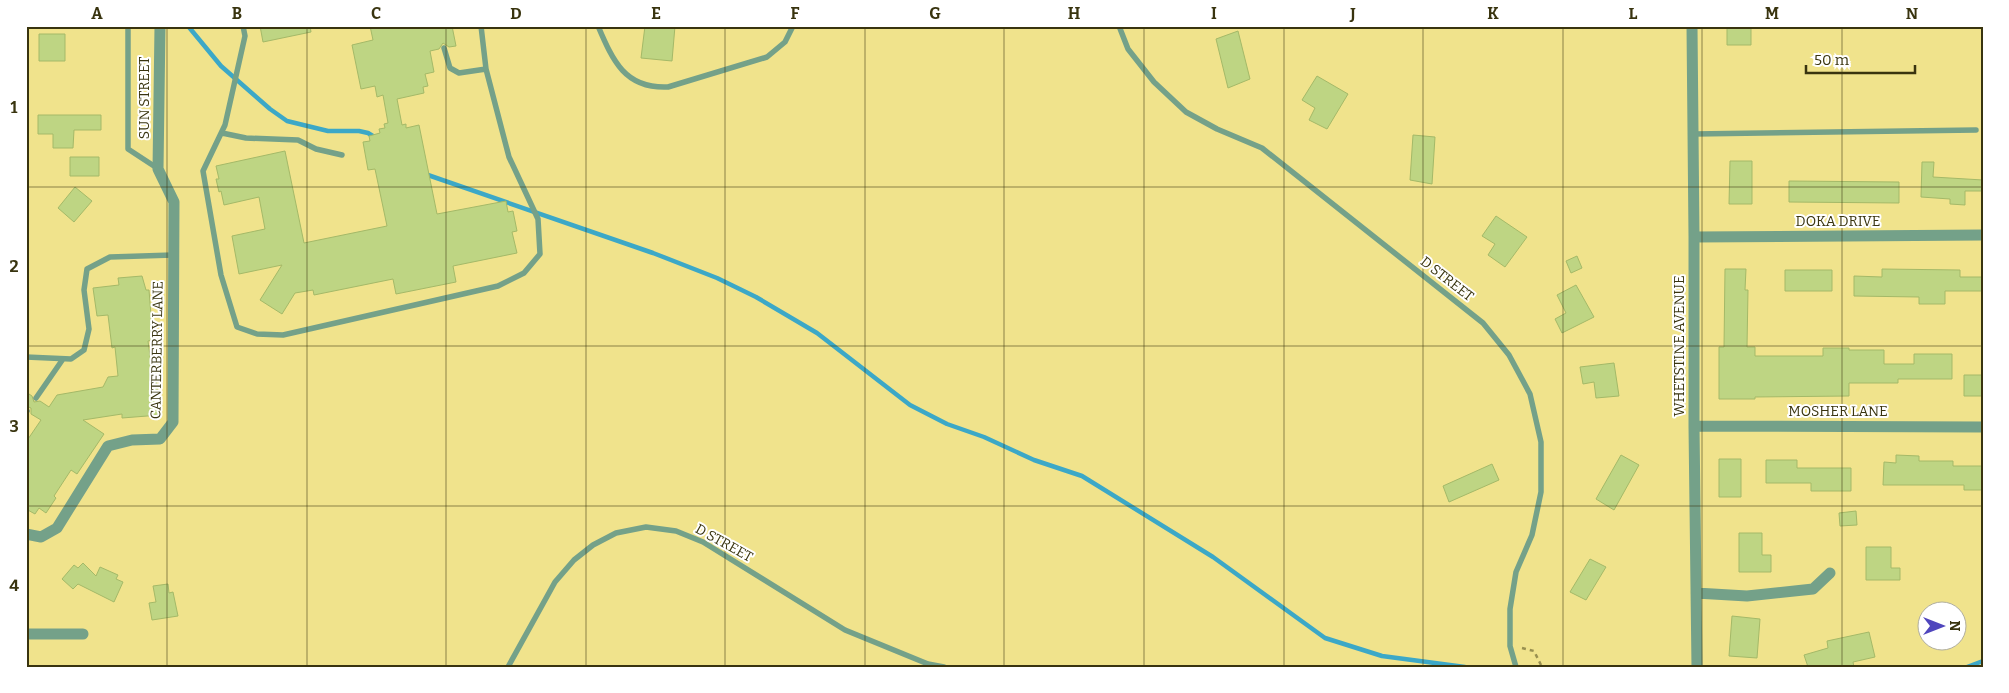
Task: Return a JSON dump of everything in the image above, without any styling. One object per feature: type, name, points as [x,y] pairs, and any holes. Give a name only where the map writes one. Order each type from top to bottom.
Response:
[{"type":"street","name":"SUN STREET","points":[[158,170],[160,26]]},
{"type":"street","name":"WHETSTINE AVENUE","points":[[1692,26],[1697,667]]},
{"type":"street","name":"CANTERBERRY LANE","points":[[26,534],[41,537],[57,528],[108,446],[132,440],[160,439],[173,422],[174,202],[158,170]]},
{"type":"street","name":"DOKA DRIVE","points":[[1694,237],[1983,235]]},
{"type":"street","name":"MOSHER LANE","points":[[1694,426],[1983,427]]},
{"type":"street","points":[[1696,593],[1747,596],[1813,589],[1830,574]]},
{"type":"street","points":[[26,634],[83,634]]},
{"type":"lane","points":[[128,26],[128,149],[158,170]]},
{"type":"lane","points":[[243,26],[245,36],[226,124],[203,171],[221,275],[236,327],[257,334],[283,335],[498,286],[524,273],[540,254],[538,220],[509,157],[486,69],[481,26]]},
{"type":"lane","points":[[598,26],[609,52],[620,69],[636,82],[653,88],[668,87],[767,57],[785,42],[793,26]]},
{"type":"lane","name":"D STREET","points":[[1119,26],[1128,49],[1154,82],[1186,112],[1217,130],[1262,148],[1483,323],[1509,355],[1530,394],[1541,442],[1541,492],[1532,535],[1516,572],[1510,609],[1510,646],[1516,667]]},
{"type":"lane","points":[[444,48],[450,68],[458,73],[486,69]]},
{"type":"lane","points":[[1694,134],[1976,130]]},
{"type":"lane","points":[[222,133],[246,138],[298,140],[316,149],[342,155]]},
{"type":"lane","points":[[26,357],[70,359],[84,350],[89,330],[84,290],[87,269],[110,257],[173,255]]},
{"type":"lane","points":[[36,398],[63,359]]},
{"type":"lane","name":"D STREET","points":[[508,667],[554,582],[574,560],[592,545],[616,533],[646,526],[676,531],[703,542],[845,630],[928,664],[944,667]]},
{"type":"path","points":[[1510,646],[1534,651],[1542,667]]},
{"type":"building","points":[[260,26],[310,26],[311,32],[263,42]]},
{"type":"building","points":[[370,26],[452,26],[456,46],[449,47],[443,43],[439,49],[430,51],[434,72],[425,74],[428,86],[423,87],[424,93],[397,99],[402,125],[406,124],[406,128],[419,125],[437,214],[506,201],[508,212],[513,211],[517,231],[512,232],[517,253],[453,266],[456,282],[396,294],[393,279],[314,295],[313,290],[295,293],[282,314],[260,300],[282,265],[239,274],[232,236],[265,229],[259,197],[224,205],[216,179],[219,179],[216,166],[285,151],[304,243],[387,226],[375,169],[368,170],[363,142],[370,141],[369,136],[380,133],[379,129],[385,128],[384,124],[388,123],[383,95],[377,97],[375,86],[361,89],[352,45],[373,40]]},
{"type":"building","points":[[645,26],[675,26],[672,61],[641,58]]},
{"type":"building","points":[[1727,26],[1751,26],[1751,45],[1727,45]]},
{"type":"building","points":[[1238,31],[1250,79],[1228,88],[1216,39]]},
{"type":"building","points":[[39,34],[65,34],[65,61],[39,61]]},
{"type":"building","points":[[1317,76],[1348,94],[1327,129],[1309,120],[1315,108],[1302,100]]},
{"type":"building","points":[[38,115],[101,115],[101,130],[74,130],[73,148],[53,148],[53,134],[38,134]]},
{"type":"building","points":[[1413,135],[1435,137],[1432,184],[1410,180]]},
{"type":"building","points":[[70,157],[99,157],[99,176],[70,176]]},
{"type":"building","points":[[1730,161],[1752,161],[1752,204],[1729,204]]},
{"type":"building","points":[[1922,162],[1934,162],[1933,177],[1983,180],[1983,191],[1965,191],[1965,205],[1950,204],[1950,199],[1921,197]]},
{"type":"building","points":[[1789,181],[1899,182],[1899,203],[1789,202]]},
{"type":"building","points":[[75,187],[92,201],[74,222],[58,208]]},
{"type":"building","points":[[1496,216],[1527,237],[1505,267],[1488,255],[1495,244],[1482,236]]},
{"type":"building","points":[[1577,256],[1582,268],[1571,273],[1566,261]]},
{"type":"building","points":[[1725,269],[1746,269],[1745,290],[1748,290],[1747,347],[1755,347],[1755,356],[1823,356],[1823,348],[1849,348],[1849,350],[1884,350],[1884,364],[1914,364],[1914,354],[1952,354],[1952,379],[1898,379],[1898,383],[1849,383],[1849,396],[1719,399],[1719,347],[1724,347]]},
{"type":"building","points":[[1882,269],[1960,270],[1960,277],[1983,277],[1983,291],[1945,291],[1945,304],[1919,304],[1919,297],[1854,296],[1854,276],[1882,277]]},
{"type":"building","points":[[1785,270],[1832,270],[1832,291],[1785,291]]},
{"type":"building","points":[[142,276],[146,290],[149,290],[153,340],[148,341],[152,370],[155,369],[160,415],[122,418],[122,414],[83,420],[104,434],[77,474],[71,470],[54,496],[56,498],[46,513],[39,508],[35,514],[26,509],[26,442],[41,420],[31,414],[31,408],[26,406],[26,392],[32,396],[34,402],[40,401],[49,407],[57,395],[103,387],[108,377],[118,376],[115,347],[112,348],[108,315],[97,316],[93,288],[119,285],[118,278]]},
{"type":"building","points":[[1576,285],[1594,317],[1562,333],[1555,319],[1566,313],[1557,295]]},
{"type":"building","points":[[1614,363],[1619,396],[1596,398],[1594,382],[1583,384],[1580,367]]},
{"type":"building","points":[[1964,375],[1983,375],[1983,396],[1964,396]]},
{"type":"building","points":[[1621,455],[1639,465],[1614,510],[1596,499]]},
{"type":"building","points":[[1896,455],[1919,456],[1919,461],[1953,461],[1953,466],[1983,466],[1983,490],[1964,490],[1964,485],[1883,485],[1884,462],[1896,463]]},
{"type":"building","points":[[1719,459],[1741,459],[1741,497],[1719,497]]},
{"type":"building","points":[[1766,460],[1797,460],[1797,468],[1851,468],[1851,491],[1811,491],[1811,483],[1766,483]]},
{"type":"building","points":[[1492,464],[1499,480],[1449,502],[1443,486]]},
{"type":"building","points":[[1856,511],[1857,525],[1840,526],[1839,513]]},
{"type":"building","points":[[1739,533],[1762,533],[1762,555],[1771,555],[1771,572],[1739,572]]},
{"type":"building","points":[[1866,547],[1891,547],[1891,568],[1900,568],[1900,580],[1866,580]]},
{"type":"building","points":[[1590,559],[1606,567],[1586,600],[1570,592]]},
{"type":"building","points":[[83,563],[96,576],[100,567],[118,575],[116,579],[123,582],[114,602],[78,584],[73,589],[62,579],[74,565],[78,568]]},
{"type":"building","points":[[168,584],[169,593],[173,592],[178,616],[152,620],[149,603],[156,602],[153,586]]},
{"type":"building","points":[[1732,616],[1760,619],[1757,658],[1729,656]]},
{"type":"building","points":[[1869,632],[1875,657],[1853,662],[1854,667],[1808,667],[1804,655],[1828,648],[1827,641]]},
{"type":"waterway","points":[[188,26],[221,66],[270,109],[287,121],[328,131],[359,131],[368,133],[376,138]]},
{"type":"waterway","points":[[425,174],[653,253],[717,278],[756,297],[817,333],[910,405],[947,424],[984,437],[1034,460],[1082,476],[1213,557],[1325,638],[1382,656],[1465,667]]},
{"type":"waterway","points":[[1967,667],[1983,661]]}]
